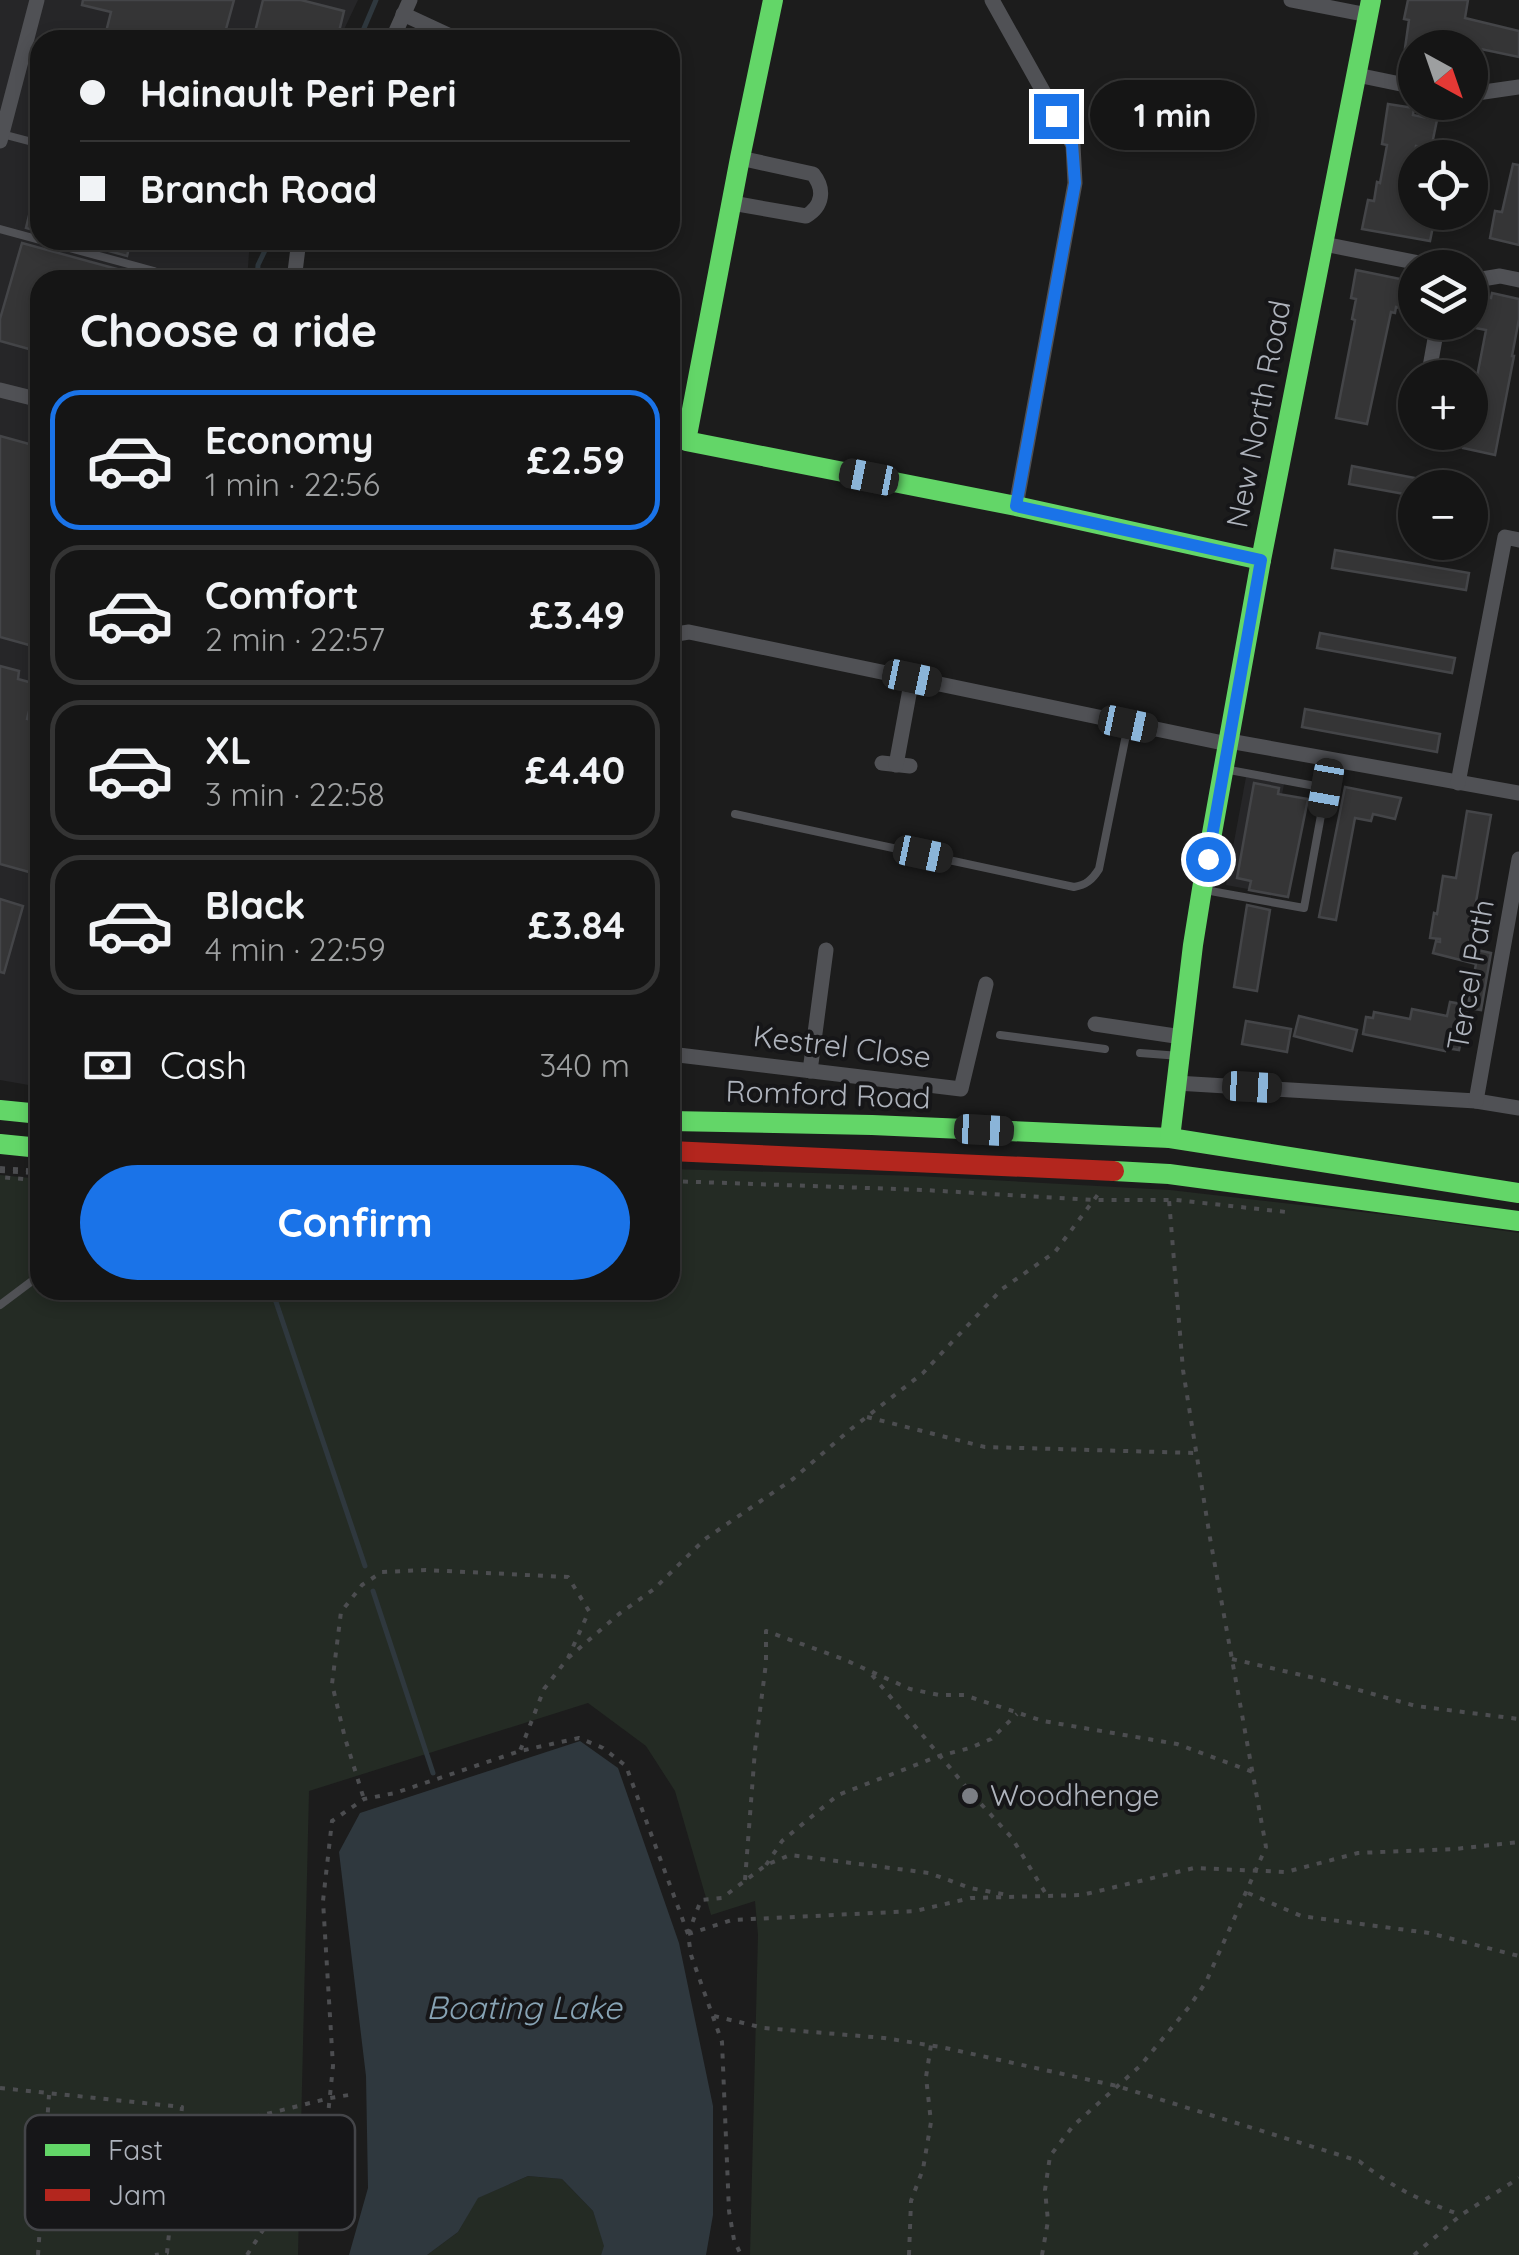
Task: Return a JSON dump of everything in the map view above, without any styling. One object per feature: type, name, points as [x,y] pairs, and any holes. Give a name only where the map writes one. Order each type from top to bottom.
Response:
[{"type":"street","points":[[34,30],[37,0]]},
{"type":"street","points":[[680,430],[732,204],[773,0]]},
{"type":"street","points":[[992,0],[1072,144],[1075,183],[1016,506]]},
{"type":"street","points":[[1292,0],[1370,7]]},
{"type":"street","points":[[397,30],[407,7],[443,30]]},
{"type":"street","name":"New North Road","points":[[1169,1174],[1176,1083],[1202,890],[1261,560],[1370,7]]},
{"type":"street","points":[[1,138],[30,50]]},
{"type":"street","points":[[1357,76],[1398,84]]},
{"type":"street","points":[[1488,91],[1519,87]]},
{"type":"street","points":[[732,204],[806,216],[816,210],[822,195],[813,174],[740,158]]},
{"type":"street","points":[[1324,244],[1398,259]]},
{"type":"street","points":[[1488,278],[1519,280]]},
{"type":"street","points":[[0,390],[30,398]]},
{"type":"street","points":[[680,439],[1016,506],[1261,560]]},
{"type":"street","points":[[1458,782],[1506,537],[1519,540]]},
{"type":"street","points":[[680,633],[689,632],[1128,724],[1519,793]]},
{"type":"street","points":[[896,765],[912,678]]},
{"type":"street","name":"Tercel Path","points":[[1476,1101],[1519,859]]},
{"type":"street","points":[[810,1071],[826,950]]},
{"type":"street","name":"Kestrel Close","points":[[680,1055],[961,1088],[986,984]]},
{"type":"street","points":[[1095,1024],[1181,1046]]},
{"type":"street","points":[[1176,1083],[1476,1101],[1519,1108]]},
{"type":"street","points":[[0,1110],[30,1113]]},
{"type":"street","name":"Romford Road","points":[[680,1121],[1170,1138],[1519,1194]]},
{"type":"street","points":[[0,1144],[30,1147]]},
{"type":"street","name":"Romford Road","points":[[680,1151],[1169,1174],[1519,1220]]},
{"type":"lane","points":[[1,138],[30,142]]},
{"type":"lane","points":[[0,229],[30,237]]},
{"type":"lane","points":[[77,250],[150,270]]},
{"type":"lane","points":[[735,814],[1081,886],[1099,869],[1128,724]]},
{"type":"lane","points":[[1202,890],[1304,908],[1326,788],[1224,768]]},
{"type":"lane","points":[[1000,1035],[1105,1049]]},
{"type":"lane","points":[[1140,1053],[1181,1046]]},
{"type":"lane","points":[[0,1305],[30,1282]]},
{"type":"path","points":[[520,1751],[544,1689],[568,1658],[618,1614],[654,1589],[705,1539],[793,1479],[923,1373],[1002,1289],[1054,1252],[1105,1186],[1107,1170]]},
{"type":"path","points":[[0,1172],[30,1171]]},
{"type":"path","points":[[0,1172],[30,1173]]},
{"type":"path","points":[[0,1172],[30,1179]]},
{"type":"path","points":[[680,1181],[1169,1200],[1290,1213]]},
{"type":"path","points":[[1042,2255],[1048,2221],[1050,2156],[1073,2126],[1140,2066],[1198,1994],[1266,1847],[1183,1370],[1169,1200]]},
{"type":"path","points":[[867,1416],[985,1447],[1196,1453]]},
{"type":"path","points":[[364,1799],[332,1684],[341,1612],[362,1586],[382,1572],[426,1570],[568,1577],[588,1611],[568,1658]]},
{"type":"path","points":[[745,1880],[766,1631],[910,1690],[964,1696],[1044,1721],[1177,1744],[1252,1772]]},
{"type":"path","points":[[1232,1659],[1416,1706],[1519,1719]]},
{"type":"path","points":[[868,1672],[1012,1838],[1046,1896]]},
{"type":"path","points":[[688,1934],[701,1900],[722,1898],[766,1864],[782,1842],[838,1795],[970,1748],[991,1738],[1018,1713]]},
{"type":"path","points":[[328,2115],[334,2066],[323,1901],[332,1821],[364,1799],[395,1793],[520,1751],[579,1738],[603,1748],[626,1766],[688,1934],[691,1954],[722,2042],[729,2211],[741,2255]]},
{"type":"path","points":[[688,1934],[732,1920],[915,1911],[972,1898],[1082,1895],[1194,1868],[1286,1872],[1358,1853],[1519,1842]]},
{"type":"path","points":[[766,1864],[790,1855],[929,1874],[970,1888],[1020,1896]]},
{"type":"path","points":[[1246,1892],[1301,1916],[1429,1934],[1519,1956]]},
{"type":"path","points":[[713,2016],[764,2028],[931,2046],[1117,2086],[1360,2161],[1418,2200],[1462,2215]]},
{"type":"path","points":[[909,2255],[911,2201],[923,2169],[931,2122],[926,2077],[931,2046]]},
{"type":"path","points":[[0,2088],[182,2107],[181,2115]]},
{"type":"path","points":[[48,2115],[49,2093]]},
{"type":"path","points":[[262,2115],[354,2094]]},
{"type":"path","points":[[1414,2255],[1462,2215],[1519,2178]]},
{"type":"path","points":[[38,2255],[40,2230]]},
{"type":"path","points":[[155,2255],[167,2253],[169,2230]]},
{"type":"path","points":[[247,2255],[263,2230]]},
{"type":"shaded area","points":[[0,0],[358,0],[344,30],[30,30],[30,250],[249,250],[248,270],[30,270],[30,1085],[0,1080]]},
{"type":"shaded area","points":[[1246,777],[1284,784],[1264,892],[1226,885]]},
{"type":"shaded area","points":[[680,1169],[918,1176],[1170,1190],[1519,1233],[1519,2255],[750,2255],[758,1935],[755,1901],[711,1915],[675,1791],[646,1746],[588,1703],[309,1791],[301,2115],[25,2115],[25,2230],[299,2230],[298,2255],[0,2255],[0,1175],[30,1178],[30,1300],[680,1300]]},
{"type":"shaded area","points":[[528,2176],[562,2179],[593,2211],[605,2246],[601,2255],[427,2255],[458,2232],[477,2198]]},
{"type":"water","name":"Boating Lake","points":[[580,1741],[618,1768],[679,1943],[713,2106],[713,2215],[706,2255],[601,2255],[604,2246],[593,2211],[562,2179],[528,2176],[478,2198],[458,2232],[427,2255],[349,2255],[368,2188],[366,2076],[339,1852],[360,1813]]},
{"type":"building","points":[[83,0],[234,0],[226,30],[106,30],[111,12],[82,5]]},
{"type":"building","points":[[263,0],[301,0],[344,11],[339,30],[256,30]]},
{"type":"building","points":[[1408,0],[1468,0],[1465,18],[1519,31],[1519,57],[1488,51],[1488,30],[1408,30],[1409,20],[1404,19]]},
{"type":"building","points":[[1388,104],[1398,106],[1398,120],[1437,120],[1433,140],[1398,140],[1398,230],[1432,230],[1430,241],[1362,229],[1368,200],[1374,201],[1377,182],[1380,183],[1387,145],[1382,144]]},
{"type":"building","points":[[1513,164],[1519,165],[1519,245],[1490,238],[1495,211],[1502,212]]},
{"type":"building","points":[[22,243],[30,245],[30,250],[48,250],[120,270],[30,270],[30,349],[0,341],[0,319]]},
{"type":"building","points":[[105,250],[128,250],[127,256]]},
{"type":"building","points":[[1356,270],[1398,279],[1398,307],[1395,313],[1391,312],[1367,424],[1336,418],[1355,320],[1352,319],[1356,299],[1351,298]]},
{"type":"building","points":[[1492,293],[1519,299],[1514,356],[1495,455],[1472,450],[1488,450],[1488,360],[1480,360],[1484,340],[1488,340],[1488,297]]},
{"type":"building","points":[[0,436],[30,444],[30,645],[0,637]]},
{"type":"building","points":[[1352,466],[1398,475],[1398,493],[1349,484]]},
{"type":"building","points":[[1335,550],[1469,573],[1466,590],[1332,568]]},
{"type":"building","points":[[1320,633],[1455,658],[1452,673],[1317,648]]},
{"type":"building","points":[[0,666],[19,671],[18,679],[30,682],[30,872],[0,864]]},
{"type":"building","points":[[1305,709],[1440,734],[1437,752],[1302,727]]},
{"type":"building","points":[[1254,783],[1279,788],[1278,794],[1308,799],[1288,897],[1249,890],[1251,881],[1237,878]]},
{"type":"building","points":[[1345,787],[1401,798],[1395,819],[1373,814],[1371,821],[1355,818],[1336,920],[1319,917]]},
{"type":"building","points":[[1467,811],[1491,815],[1468,948],[1491,953],[1481,1010],[1468,1008],[1459,1050],[1445,1051],[1363,1034],[1366,1017],[1373,1018],[1374,1012],[1410,1019],[1412,1009],[1447,1016],[1450,1002],[1468,1005],[1476,964],[1433,953],[1440,939],[1430,938],[1443,876],[1456,878]]},
{"type":"building","points":[[0,899],[23,906],[4,973],[0,972]]},
{"type":"building","points":[[1247,905],[1270,910],[1257,991],[1234,987]]},
{"type":"building","points":[[1299,1016],[1357,1030],[1352,1051],[1294,1036]]},
{"type":"building","points":[[1246,1021],[1291,1029],[1287,1052],[1242,1044]]},
{"type":"waterway","points":[[363,30],[376,0]]},
{"type":"waterway","points":[[258,270],[265,250]]},
{"type":"waterway","points":[[275,1300],[365,1566]]},
{"type":"waterway","points":[[373,1591],[433,1773]]},
{"type":"traffic: fast","points":[[773,0],[686,441],[1016,506],[1261,560]]},
{"type":"traffic: fast","points":[[1170,1138],[1202,889],[1261,560],[1371,0]]},
{"type":"traffic: fast","points":[[0,1110],[30,1113]]},
{"type":"traffic: fast","points":[[680,1121],[1170,1138],[1519,1193]]},
{"type":"traffic: fast","points":[[0,1144],[30,1147]]},
{"type":"traffic: fast","points":[[1114,1171],[1169,1174],[1519,1221]]},
{"type":"traffic: jam","points":[[680,1151],[1114,1171]]},
{"type":"place","name":"Woodhenge","points":[[970,1796]]},
{"type":"route","points":[[1056,116],[1072,144],[1075,183],[1016,506],[1261,560],[1208,859]]}]
